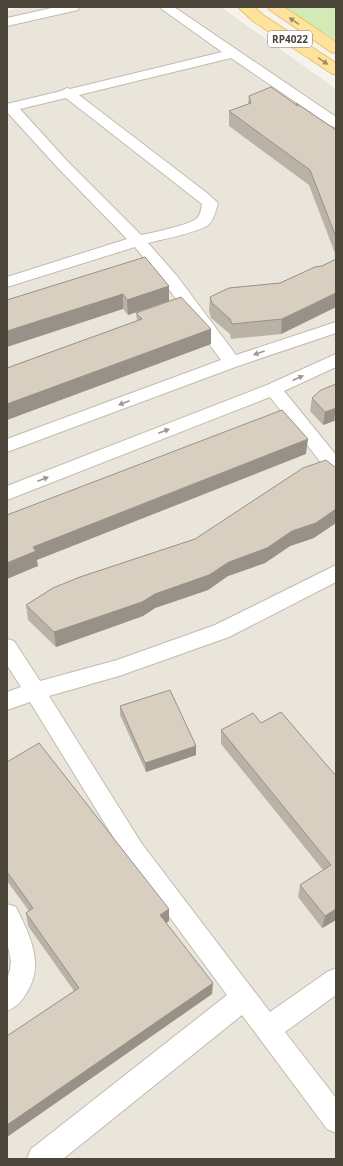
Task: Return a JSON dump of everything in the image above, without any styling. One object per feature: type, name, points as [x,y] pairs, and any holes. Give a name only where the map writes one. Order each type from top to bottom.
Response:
[{"type":"main road","name":"RP4022","points":[[245,7],[258,18],[336,70]]},
{"type":"main road","name":"RP4022","points":[[275,7],[336,49]]},
{"type":"street","points":[[7,22],[73,7]]},
{"type":"street","points":[[165,7],[336,123]]},
{"type":"street","points":[[232,362],[171,280],[138,241],[63,165],[9,107],[233,53]]},
{"type":"street","points":[[7,282],[138,241],[174,232],[202,222],[208,213],[210,203],[202,196],[67,92]]},
{"type":"street","points":[[7,446],[232,362],[336,327]]},
{"type":"street","points":[[7,493],[273,388],[336,360]]},
{"type":"street","points":[[273,388],[336,468]]},
{"type":"street","points":[[7,701],[35,691],[119,668],[222,631],[336,573]]},
{"type":"street","points":[[7,647],[134,851],[246,997],[336,1120]]},
{"type":"street","points":[[7,915],[20,940],[24,960],[21,979],[7,999]]},
{"type":"street","points":[[268,1029],[336,980]]},
{"type":"street","points":[[41,1159],[246,997]]},
{"type":"shaded area","points":[[24,7],[221,7],[336,89],[336,1159],[7,1159],[7,11]]},
{"type":"green space","points":[[286,7],[336,7],[336,40],[292,13]]},
{"type":"building","points":[[271,87],[336,130],[336,237],[310,170],[229,111],[251,103],[249,96]]},
{"type":"building","points":[[145,257],[169,286],[127,300],[123,294],[7,331],[7,300]]},
{"type":"building","points":[[336,259],[336,293],[282,319],[232,324],[230,319],[212,303],[210,297],[229,288],[280,283]]},
{"type":"building","points":[[181,297],[211,329],[7,404],[7,368],[142,319],[136,313]]},
{"type":"building","points":[[336,384],[336,408],[325,412],[312,398],[321,390]]},
{"type":"building","points":[[282,410],[308,439],[33,547],[36,551],[7,563],[7,515]]},
{"type":"building","points":[[326,460],[336,468],[336,509],[316,523],[292,531],[267,548],[229,562],[209,575],[155,594],[142,602],[54,632],[26,605],[53,588],[80,577],[195,539],[303,468]]},
{"type":"building","points":[[170,690],[196,746],[145,763],[120,706]]},
{"type":"building","points":[[281,712],[336,776],[336,909],[325,916],[300,885],[331,865],[221,730],[253,713],[261,723]]},
{"type":"building","points":[[39,743],[169,909],[160,915],[213,983],[7,1125],[7,1036],[79,988],[26,913],[33,908],[7,872],[7,762]]}]
